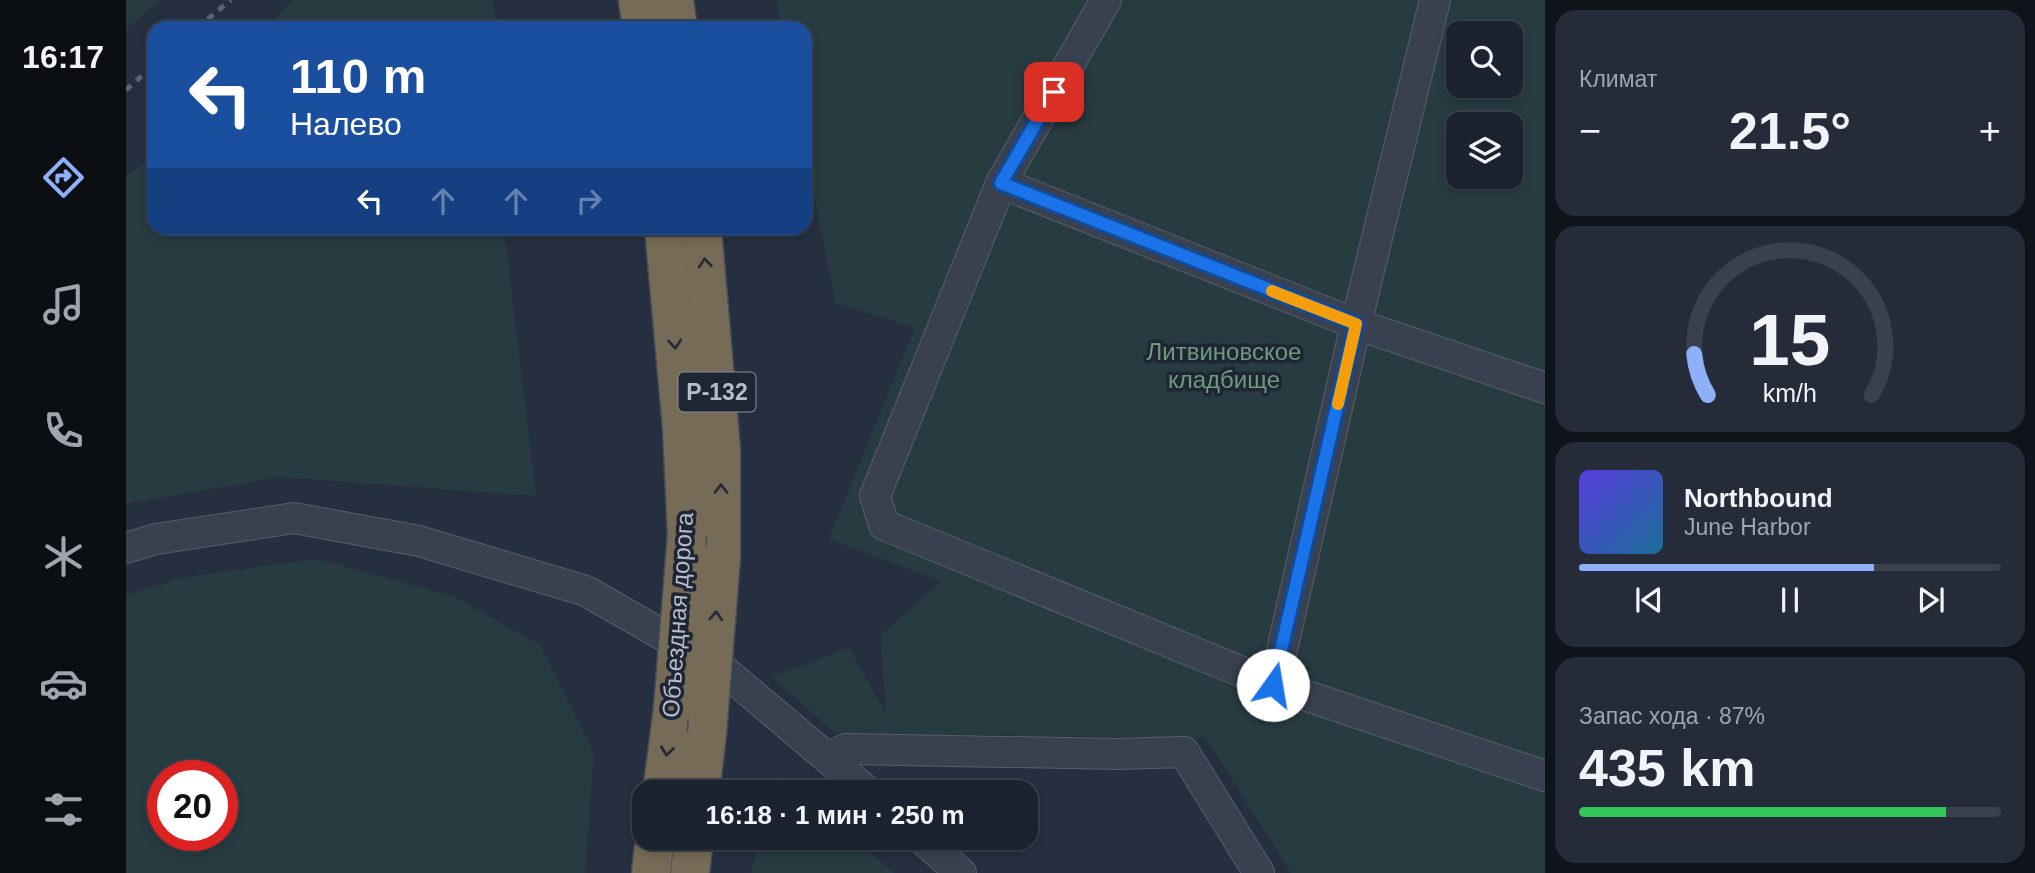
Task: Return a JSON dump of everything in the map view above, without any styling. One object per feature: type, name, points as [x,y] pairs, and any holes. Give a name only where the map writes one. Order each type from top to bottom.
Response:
[{"type":"highway","points":[[638,0],[641,21]]},
{"type":"highway","points":[[674,0],[677,21]]},
{"type":"highway","name":"Объездная дорога","points":[[664,780],[673,708],[687,535],[682,428],[665,235]]},
{"type":"highway","name":"Объездная дорога","points":[[702,780],[721,558],[721,449],[703,235]]},
{"type":"highway","points":[[651,873],[654,850]]},
{"type":"highway","points":[[690,873],[693,850]]},
{"type":"street","points":[[1106,0],[1001,183],[875,496],[884,525],[1273,685],[1545,776]]},
{"type":"street","points":[[1273,685],[1356,324],[1435,0]]},
{"type":"street","points":[[1001,183],[1356,324],[1545,388]]},
{"type":"street","points":[[126,548],[156,539],[295,518],[419,541],[586,591],[722,669],[854,780]]},
{"type":"street","points":[[828,757],[846,749],[1122,759],[1184,752],[1258,873]]},
{"type":"street","points":[[935,850],[961,873]]},
{"type":"green space","points":[[126,0],[160,0],[126,29]]},
{"type":"green space","points":[[292,0],[492,0],[497,21],[273,21]]},
{"type":"green space","name":"Литвиновское кладбище","points":[[777,0],[1545,0],[1545,873],[1291,873],[1206,738],[835,733],[772,677],[849,648],[886,714],[881,635],[941,581],[829,539],[915,327],[835,303],[812,183],[812,21],[781,21]]},
{"type":"green space","points":[[147,160],[147,235],[505,235],[536,496],[278,477],[126,504],[126,176]]},
{"type":"green space","points":[[316,559],[453,596],[540,645],[594,753],[585,873],[126,873],[126,595],[187,577]]},
{"type":"green space","points":[[758,850],[867,850],[894,873],[751,873]]},
{"type":"railway","points":[[206,21],[231,0]]},
{"type":"railway","points":[[126,90],[147,71]]},
{"type":"slow traffic","points":[[1272,291],[1356,324],[1338,404]]},
{"type":"route","points":[[1054,92],[1001,183],[1356,324],[1273,685]]}]
